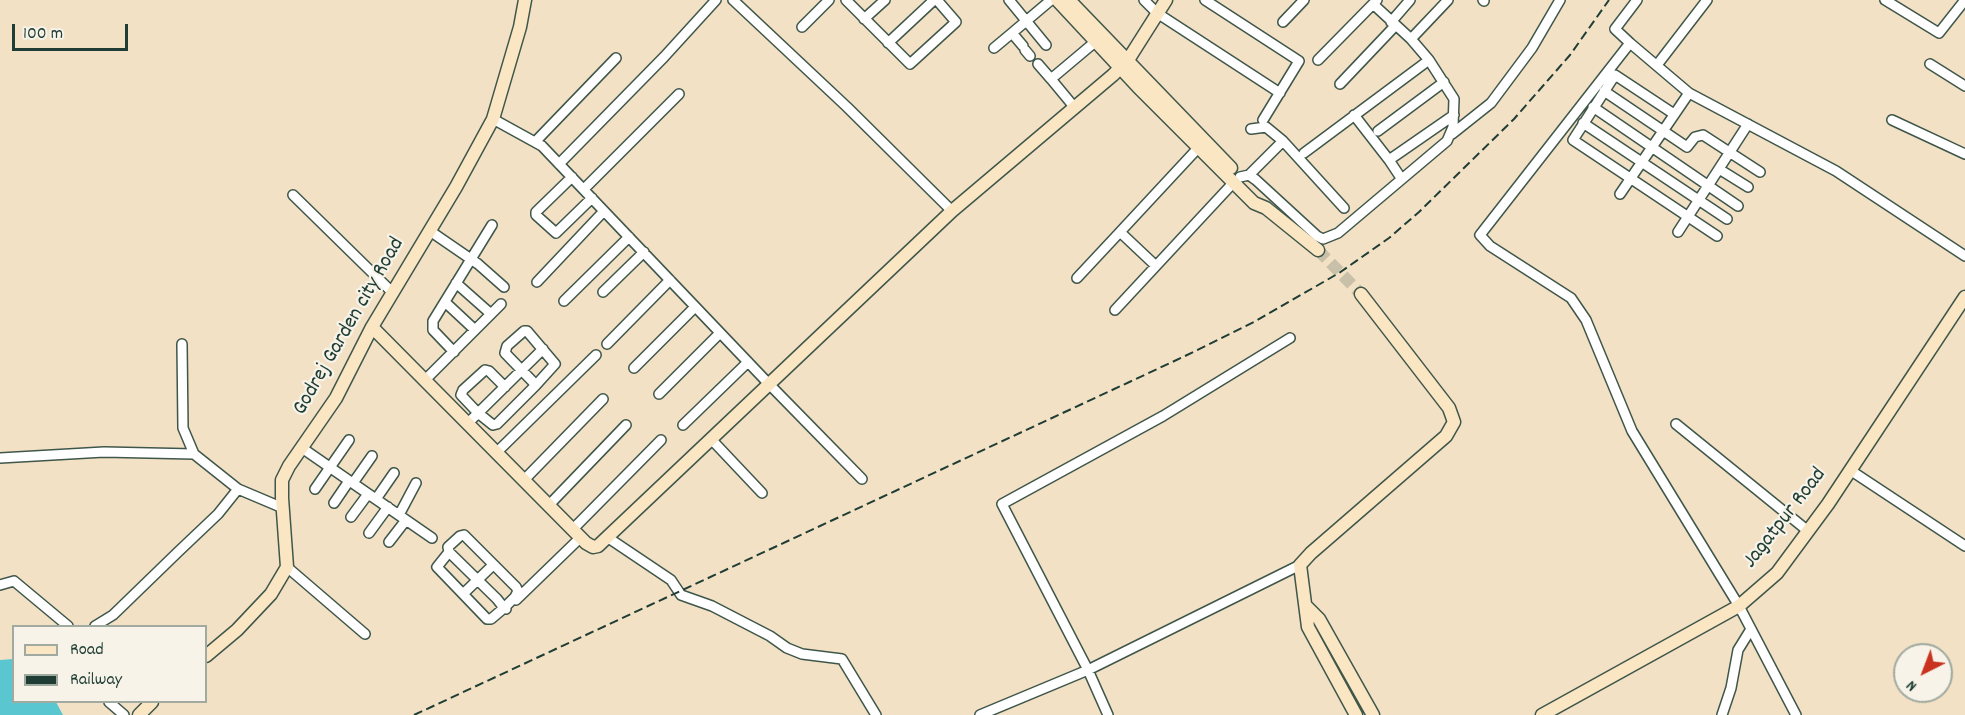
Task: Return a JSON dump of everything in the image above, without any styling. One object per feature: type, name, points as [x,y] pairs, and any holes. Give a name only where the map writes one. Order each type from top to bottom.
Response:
[{"type":"street","name":"Godrej Garden city Road","points":[[287,567],[282,480],[289,466],[336,398],[372,327],[456,187],[492,118],[520,27],[525,0]]},
{"type":"street","points":[[559,164],[664,57],[716,0]]},
{"type":"street","points":[[733,0],[855,115],[952,211]]},
{"type":"street","points":[[802,27],[829,0]]},
{"type":"street","points":[[846,0],[888,44],[908,64],[912,63],[956,22],[935,0],[888,44]]},
{"type":"street","points":[[864,19],[885,0]]},
{"type":"street","points":[[1009,0],[1046,45]]},
{"type":"street","points":[[994,48],[1052,0]]},
{"type":"street","points":[[1057,0],[1095,42],[1124,64],[1241,178],[1261,198],[1266,208],[1318,250]]},
{"type":"street","points":[[1069,0],[1198,147],[1323,239],[1338,233],[1491,102],[1532,48],[1560,0]]},
{"type":"street","points":[[1144,0],[1157,13],[1280,93]]},
{"type":"street","points":[[372,327],[590,546],[594,547],[952,211],[1124,64],[1166,0]]},
{"type":"street","points":[[1205,0],[1299,61],[1263,120]]},
{"type":"street","points":[[1283,22],[1304,0]]},
{"type":"street","points":[[1340,84],[1393,24],[1410,0]]},
{"type":"street","points":[[1411,39],[1448,0]]},
{"type":"street","points":[[1636,0],[1615,28],[1689,93],[1836,171],[1965,256]]},
{"type":"street","points":[[1657,65],[1707,0]]},
{"type":"street","points":[[1885,0],[1939,33],[1965,0]]},
{"type":"street","points":[[1318,60],[1375,2],[1393,24],[1411,39],[1429,60],[1454,99],[1452,134]]},
{"type":"street","points":[[1012,33],[1026,51]]},
{"type":"street","points":[[1051,79],[1095,42]]},
{"type":"street","points":[[1630,43],[1480,235],[1490,246],[1571,298],[1593,333],[1632,430],[1738,606],[1796,715]]},
{"type":"street","points":[[535,142],[616,58]]},
{"type":"street","points":[[1304,153],[1429,60]]},
{"type":"street","points":[[1038,64],[1075,108]]},
{"type":"street","points":[[1930,64],[1965,86]]},
{"type":"street","points":[[1674,114],[1615,75],[1572,140],[1717,236]]},
{"type":"street","points":[[1378,131],[1444,82]]},
{"type":"street","points":[[1604,91],[1687,147],[1695,137],[1703,135],[1760,172]]},
{"type":"street","points":[[1620,194],[1689,93]]},
{"type":"street","points":[[584,189],[679,94]]},
{"type":"street","points":[[1593,107],[1738,206]]},
{"type":"street","points":[[1354,115],[1401,178]]},
{"type":"street","points":[[1389,160],[1454,115]]},
{"type":"street","points":[[492,118],[542,146],[862,478]]},
{"type":"street","points":[[1892,120],[1965,154]]},
{"type":"street","points":[[1583,123],[1727,219]]},
{"type":"street","points":[[1677,232],[1748,124]]},
{"type":"street","points":[[1251,129],[1266,127],[1283,141],[1344,208]]},
{"type":"street","points":[[1114,310],[1241,178],[1283,141]]},
{"type":"street","points":[[1077,278],[1198,147]]},
{"type":"street","points":[[1719,169],[1748,187]]},
{"type":"street","points":[[572,177],[536,212],[536,215],[556,233],[592,198]]},
{"type":"street","points":[[293,195],[393,292]]},
{"type":"street","points":[[537,282],[604,211]]},
{"type":"street","points":[[454,352],[432,326],[492,225]]},
{"type":"street","points":[[430,231],[471,259],[504,287]]},
{"type":"street","points":[[1120,232],[1156,266]]},
{"type":"street","points":[[564,301],[629,237]]},
{"type":"street","points":[[603,292],[644,252]]},
{"type":"street","points":[[607,344],[670,280]]},
{"type":"street","points":[[456,283],[491,314]]},
{"type":"street","points":[[980,715],[1088,670],[1300,566],[1311,553],[1446,436],[1454,422],[1449,408],[1361,294]]},
{"type":"street","name":"Jagatpur Road","points":[[1542,715],[1738,606],[1777,573],[1851,470],[1965,297]]},
{"type":"street","points":[[445,302],[475,330]]},
{"type":"street","points":[[425,380],[501,304]]},
{"type":"street","points":[[634,368],[695,307]]},
{"type":"street","points":[[505,387],[489,371],[485,370],[463,390],[461,395],[489,424],[497,424],[536,386],[555,364],[527,331],[521,332],[505,349],[505,353],[536,386]]},
{"type":"street","points":[[659,394],[720,333]]},
{"type":"street","points":[[1108,715],[1088,670],[1002,504],[1163,416],[1290,338]]},
{"type":"street","points":[[182,344],[183,428],[194,454],[238,489],[283,508]]},
{"type":"street","points":[[468,423],[543,350]]},
{"type":"street","points":[[497,452],[597,355]]},
{"type":"street","points":[[683,425],[748,362]]},
{"type":"street","points":[[524,480],[603,399]]},
{"type":"street","points":[[1676,424],[1808,531]]},
{"type":"street","points":[[549,505],[626,425]]},
{"type":"street","points":[[711,439],[762,493]]},
{"type":"street","points":[[315,489],[349,440]]},
{"type":"street","points":[[492,623],[661,440]]},
{"type":"street","points":[[302,448],[432,538]]},
{"type":"street","points":[[0,458],[104,452],[194,454]]},
{"type":"street","points":[[334,503],[372,456]]},
{"type":"street","points":[[1851,470],[1962,544],[1965,533]]},
{"type":"street","points":[[351,517],[394,473]]},
{"type":"street","points":[[389,542],[416,483]]},
{"type":"street","points":[[97,625],[113,615],[187,544],[218,514],[238,489]]},
{"type":"street","points":[[369,533],[388,507]]},
{"type":"street","points":[[449,552],[437,567],[487,619],[491,619],[505,608],[518,591],[464,535],[452,542],[447,550],[449,552],[477,580],[505,608]]},
{"type":"street","points":[[607,537],[671,580],[681,595],[712,606],[802,654],[842,659],[876,715]]},
{"type":"street","points":[[464,593],[493,565]]},
{"type":"street","points":[[1300,566],[1308,627],[1356,715]]},
{"type":"street","points":[[207,655],[237,630],[271,594],[287,567],[365,634]]},
{"type":"street","points":[[0,585],[14,581],[66,625]]},
{"type":"street","points":[[1307,607],[1319,619],[1373,715]]},
{"type":"street","points":[[110,625],[116,618]]},
{"type":"street","points":[[1722,715],[1731,688],[1738,650],[1751,629]]},
{"type":"street","points":[[1339,684],[1352,678]]},
{"type":"street","points":[[110,703],[124,715]]},
{"type":"street","points":[[139,715],[151,703]]},
{"type":"water","points":[[12,659],[12,703],[57,703],[63,715],[0,715],[0,660]]},
{"type":"tunnel","points":[[1318,250],[1361,294]]},
{"type":"railway","points":[[414,715],[1183,357],[1254,322],[1339,273],[1389,238],[1419,212],[1514,119],[1570,55],[1609,0]]}]
